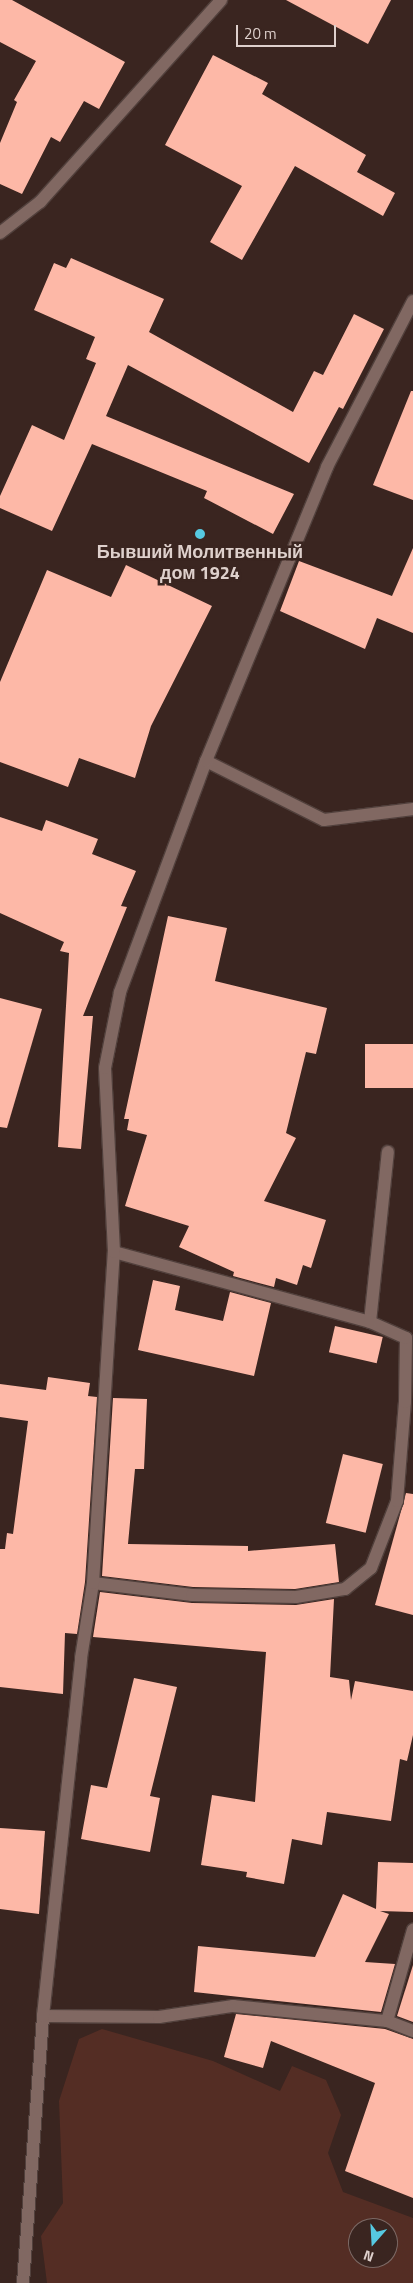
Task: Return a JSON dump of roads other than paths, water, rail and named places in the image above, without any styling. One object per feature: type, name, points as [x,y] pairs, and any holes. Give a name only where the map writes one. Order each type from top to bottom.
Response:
[{"type":"street","points":[[0,233],[40,202],[221,0]]},
{"type":"street","points":[[23,2283],[43,2016],[80,1658],[93,1583],[114,1252],[104,1068],[120,992],[206,761],[327,467],[413,301]]},
{"type":"street","points":[[206,761],[324,820],[413,809]]},
{"type":"street","points":[[370,1322],[388,1152]]},
{"type":"street","points":[[93,1583],[192,1595],[296,1596],[346,1588],[371,1568],[397,1501],[406,1338],[370,1322],[114,1252]]},
{"type":"street","points":[[386,2021],[413,1930]]},
{"type":"street","points":[[43,2016],[159,2017],[233,2006],[386,2021],[413,2031]]},
{"type":"place","name":"Бывший Молитвенный дом 1924","points":[[200,534]]}]
